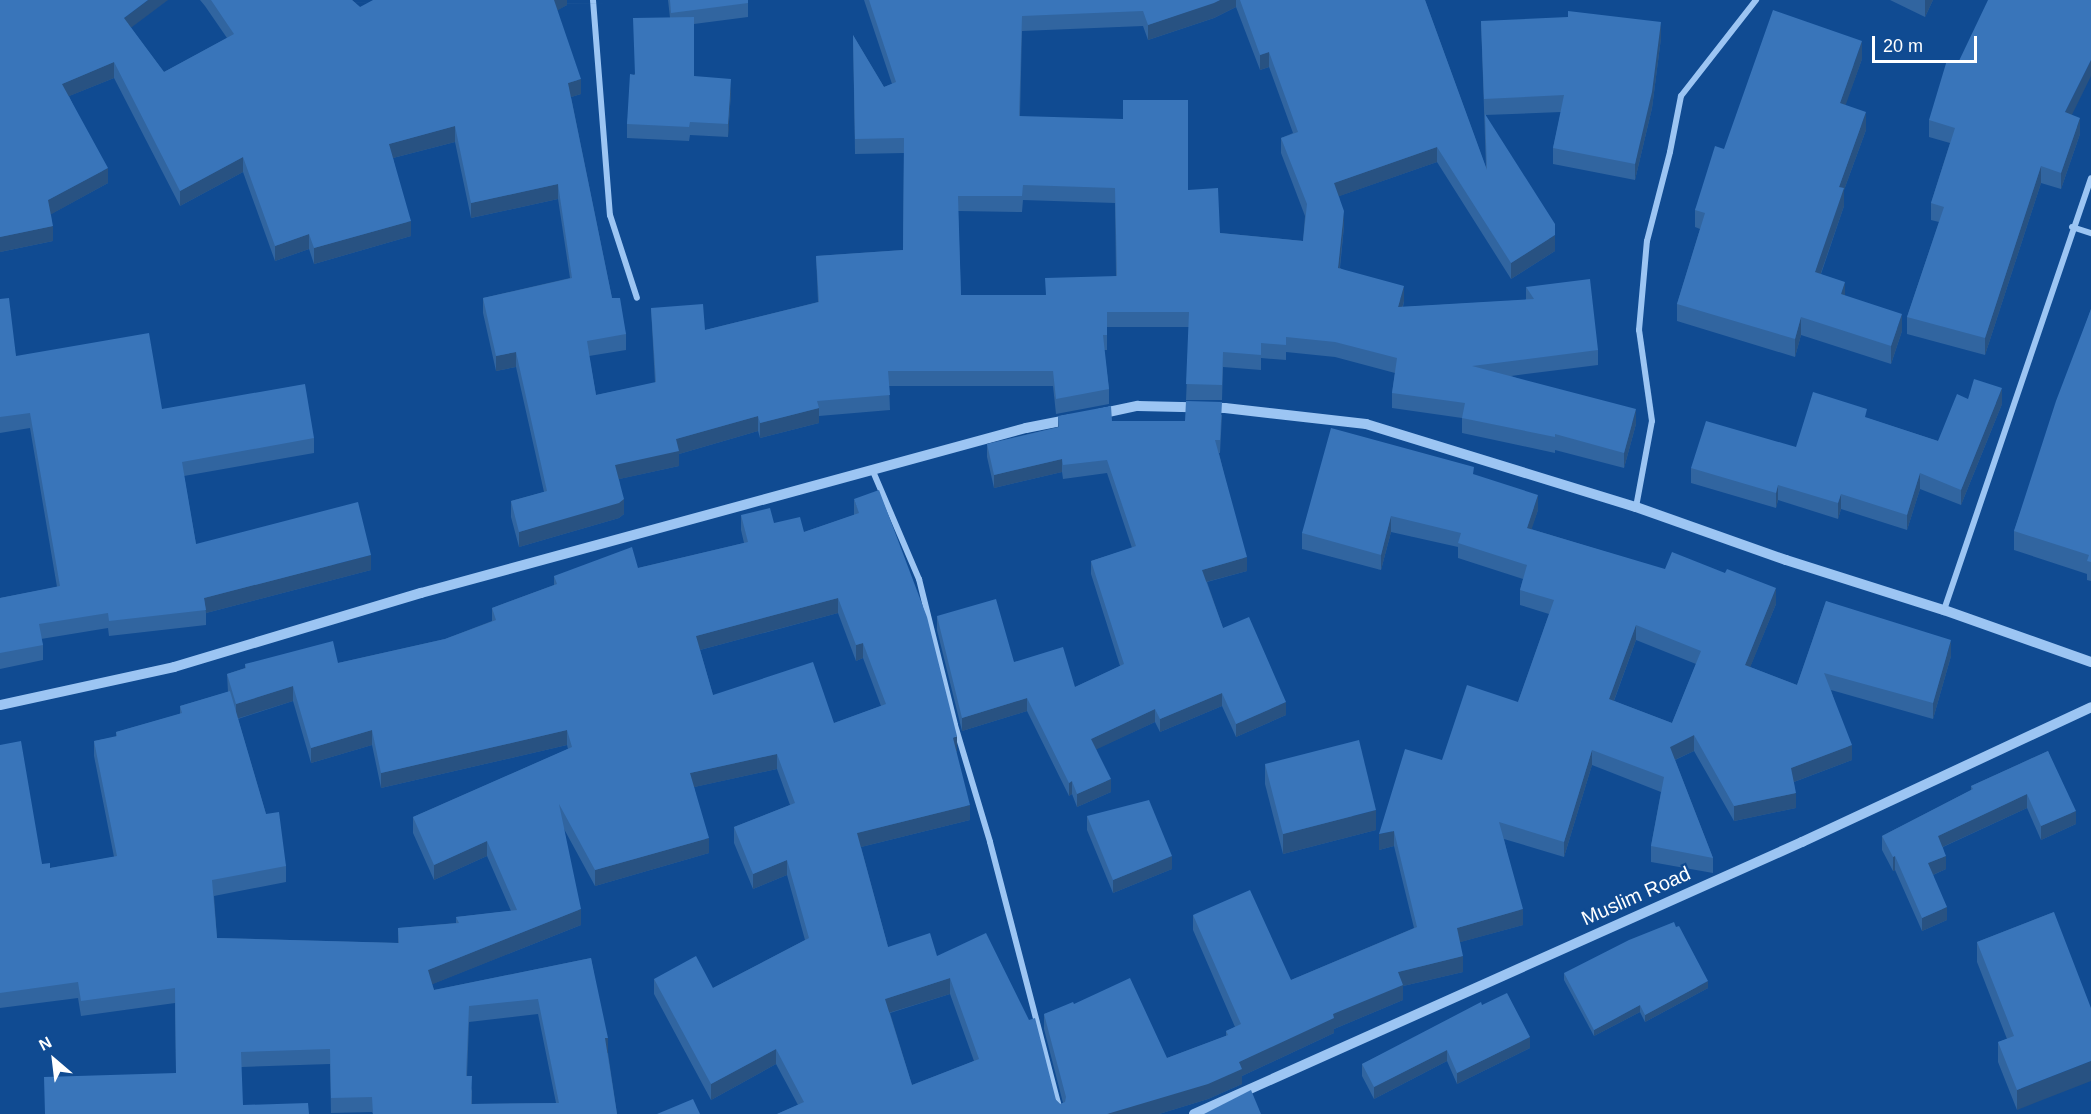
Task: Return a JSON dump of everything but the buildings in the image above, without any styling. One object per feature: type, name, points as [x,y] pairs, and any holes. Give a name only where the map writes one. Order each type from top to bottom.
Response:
[{"type":"street","points":[[593,0],[610,214],[637,298]]},
{"type":"street","points":[[1636,507],[1652,421],[1639,330],[1647,241],[1670,152],[1681,96],[1756,0]]},
{"type":"street","points":[[1944,610],[2019,392],[2072,227],[2091,178]]},
{"type":"street","points":[[2072,227],[2091,233]]},
{"type":"street","points":[[0,705],[174,667],[421,593],[1026,428],[1138,406],[1225,408],[1366,424],[1636,507],[1786,560],[1944,610],[2091,662]]},
{"type":"street","points":[[872,470],[919,579],[955,725],[990,842],[1061,1114]]},
{"type":"street","name":"Muslim Road","points":[[1194,1114],[1802,842],[2091,707]]}]
